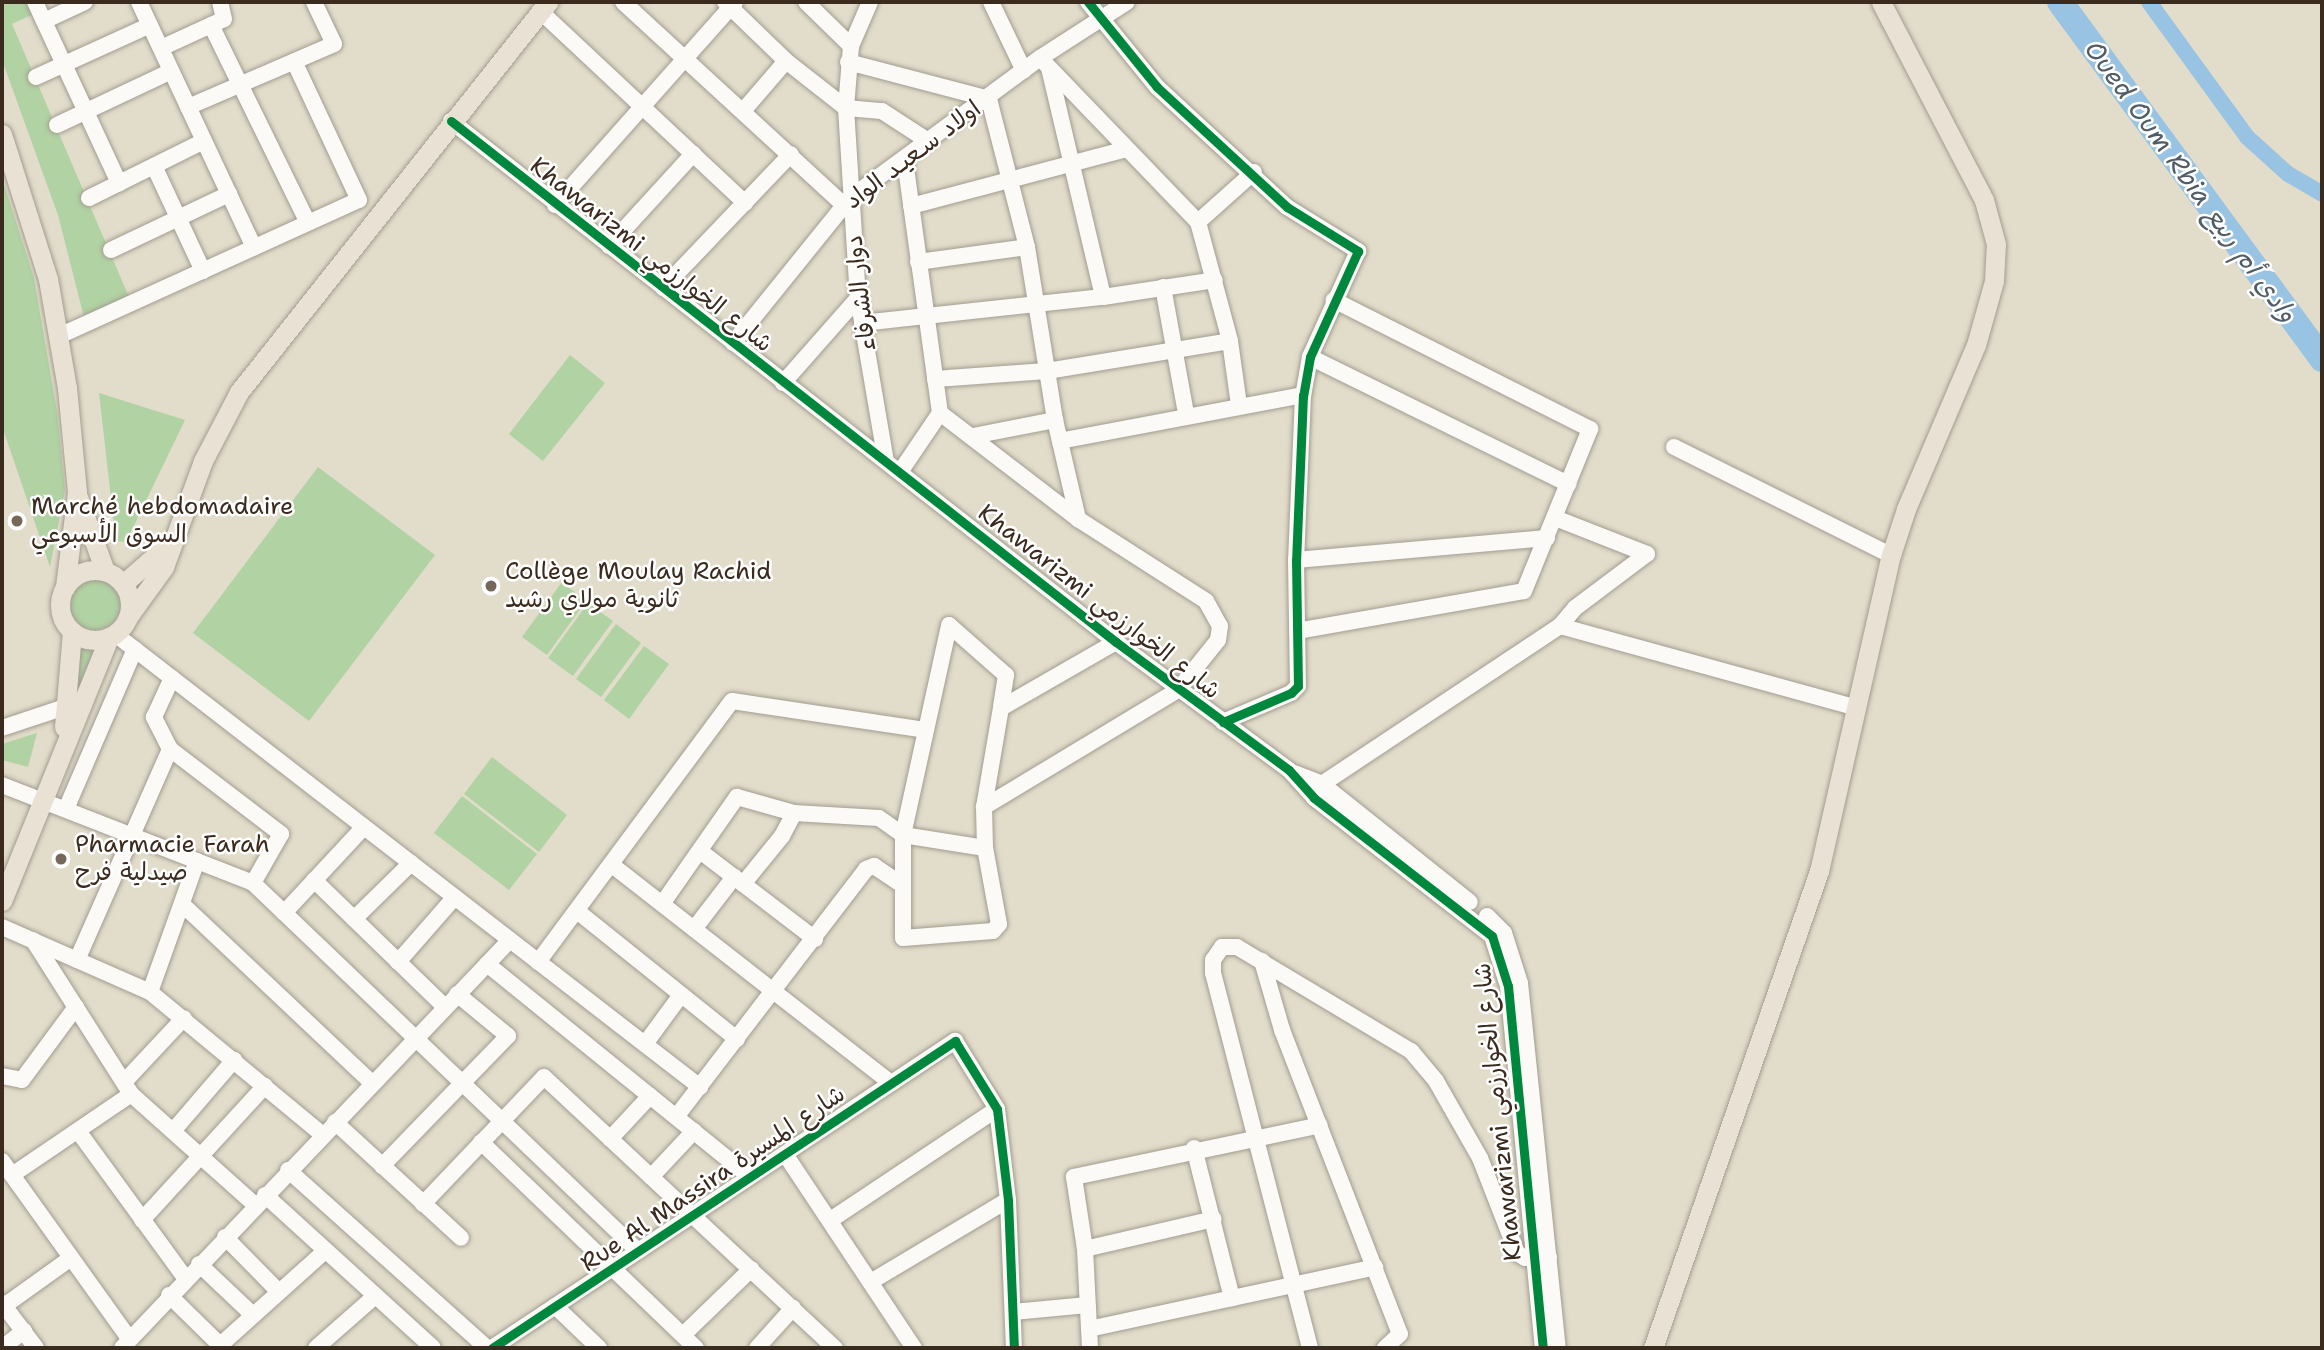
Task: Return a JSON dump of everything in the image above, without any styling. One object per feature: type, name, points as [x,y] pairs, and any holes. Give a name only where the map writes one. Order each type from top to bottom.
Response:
[{"type":"main road","points":[[1653,1348],[1819,871],[1891,555],[1927,456],[1976,345],[1996,260],[1993,225],[1964,156],[1881,2]]},
{"type":"main road","points":[[2,901],[63,743],[112,636],[164,567],[203,461],[239,392],[544,6]]},
{"type":"main road","points":[[2,134],[36,232],[60,336],[76,492],[61,610],[72,631],[63,743]]},
{"type":"main road","points":[[76,492],[105,571],[123,584],[130,600],[128,617]]},
{"type":"main road","points":[[123,584],[173,540]]},
{"type":"main road","points":[[65,587],[86,571],[105,571]]},
{"type":"main road","points":[[72,631],[89,639],[112,636]]},
{"type":"street","points":[[35,2],[119,183]]},
{"type":"street","points":[[44,21],[85,2]]},
{"type":"street","points":[[139,2],[254,247]]},
{"type":"street","points":[[161,48],[225,17],[220,2]]},
{"type":"street","points":[[188,107],[334,44],[314,2]]},
{"type":"street","points":[[623,2],[847,201]]},
{"type":"street","points":[[806,2],[849,54],[989,99],[1012,179],[1027,247],[1059,441],[1079,519]]},
{"type":"street","name":"دوار الشرفاء","points":[[870,2],[849,54],[846,108],[847,201],[858,298],[886,461]]},
{"type":"street","points":[[991,2],[1024,71]]},
{"type":"street","points":[[1088,2],[1157,87],[1254,172],[1302,219],[1358,251],[1310,357],[1303,395],[1296,560],[1296,690],[1223,722]]},
{"type":"street","name":"اولاد سـعيـد الواد","points":[[733,343],[847,201],[1024,71],[1045,62],[1127,2]]},
{"type":"street","points":[[555,205],[730,4],[786,61],[846,108],[883,111],[928,141]]},
{"type":"street","points":[[544,6],[643,107],[745,203]]},
{"type":"street","points":[[36,77],[150,25]]},
{"type":"street","points":[[211,25],[308,223]]},
{"type":"street","points":[[60,336],[359,200],[294,61]]},
{"type":"street","points":[[743,111],[786,61]]},
{"type":"street","points":[[1045,62],[1198,222],[1230,341],[1239,405]]},
{"type":"street","points":[[1045,62],[1103,297]]},
{"type":"street","points":[[57,125],[171,71]]},
{"type":"street","name":"Khawarizmi شارع الخوارزمي","points":[[451,121],[1178,690],[1496,924],[1510,946],[1520,984],[1536,1117],[1543,1348]]},
{"type":"street","points":[[89,198],[204,141]]},
{"type":"street","points":[[911,206],[1127,149]]},
{"type":"street","points":[[609,246],[693,154]]},
{"type":"street","points":[[663,288],[791,154]]},
{"type":"street","points":[[900,472],[940,413],[924,317],[905,160]]},
{"type":"street","points":[[154,166],[203,271]]},
{"type":"street","points":[[1198,222],[1254,172]]},
{"type":"street","points":[[111,250],[229,194]]},
{"type":"street","points":[[918,262],[1027,247]]},
{"type":"street","points":[[862,323],[1103,297],[1214,280]]},
{"type":"street","points":[[1163,287],[1186,414]]},
{"type":"street","points":[[783,383],[858,298]]},
{"type":"street","points":[[1297,631],[1520,594],[1530,583],[1590,429],[1334,300]]},
{"type":"street","points":[[934,379],[1047,371],[1230,341]]},
{"type":"street","points":[[1310,357],[1568,484]]},
{"type":"street","points":[[1059,441],[1186,414],[1303,395]]},
{"type":"street","points":[[940,413],[1079,519],[1206,601],[1217,614],[1218,640],[1178,690],[984,807]]},
{"type":"street","points":[[973,436],[1055,420]]},
{"type":"street","points":[[1674,447],[1891,555]]},
{"type":"street","points":[[1318,791],[1560,626],[1575,608],[1647,554],[1555,518]]},
{"type":"street","points":[[1296,560],[1547,538]]},
{"type":"street","points":[[949,625],[1006,675],[984,807],[985,848],[999,924],[993,931],[905,939],[901,934],[903,835],[925,730],[949,625]]},
{"type":"street","points":[[1560,626],[1857,708]]},
{"type":"street","points":[[112,636],[135,649],[700,1087]]},
{"type":"street","points":[[1001,708],[1116,642]]},
{"type":"street","points":[[66,809],[135,649]]},
{"type":"street","points":[[172,678],[154,716],[170,749],[281,834],[253,883]]},
{"type":"street","points":[[538,962],[732,701],[925,730]]},
{"type":"street","points":[[2,729],[65,707]]},
{"type":"street","points":[[77,960],[129,834],[170,749]]},
{"type":"street","points":[[2,785],[253,883],[639,1251]]},
{"type":"street","points":[[662,904],[737,797],[794,813],[879,818],[903,835],[985,848]]},
{"type":"street","points":[[694,929],[782,836],[794,813]]},
{"type":"street","points":[[284,913],[364,827]]},
{"type":"street","points":[[700,850],[815,939]]},
{"type":"street","points":[[150,992],[197,861]]},
{"type":"street","points":[[354,919],[411,863]]},
{"type":"street","points":[[612,865],[891,1083]]},
{"type":"street","name":"Khawarizmi شارع الخوارزمي","points":[[1417,866],[1477,921],[1497,945],[1507,986],[1519,1119],[1558,1348]]},
{"type":"street","points":[[676,1117],[869,867],[901,884]]},
{"type":"street","points":[[314,880],[445,1007]]},
{"type":"street","points":[[397,962],[455,897]]},
{"type":"street","points":[[182,904],[372,1083]]},
{"type":"street","points":[[577,911],[737,1039]]},
{"type":"street","points":[[2,927],[150,992],[323,1135]]},
{"type":"street","points":[[33,940],[128,1088],[200,1155],[325,1251],[373,1298],[433,1348]]},
{"type":"street","points":[[2,1161],[71,1258],[125,1343],[510,940]]},
{"type":"street","points":[[1310,1348],[1213,960],[1222,947],[1230,945],[1262,961],[1411,1051],[1436,1081],[1480,1158],[1517,1253],[1541,1257]]},
{"type":"street","points":[[1262,961],[1282,1030],[1400,1335],[1385,1348]]},
{"type":"street","points":[[487,964],[750,1177]]},
{"type":"street","points":[[382,1166],[508,1035],[457,994]]},
{"type":"street","points":[[645,1044],[681,995]]},
{"type":"street","points":[[2,1076],[22,1080],[76,1007]]},
{"type":"street","points":[[12,1175],[78,1131],[128,1088],[184,1018]]},
{"type":"street","name":"Rue Al Massira شارع المسيرة","points":[[490,1348],[955,1041],[997,1109]]},
{"type":"street","points":[[173,1131],[234,1060]]},
{"type":"street","points":[[423,1204],[542,1076],[835,1348]]},
{"type":"street","points":[[142,1220],[265,1086]]},
{"type":"street","points":[[610,1139],[650,1096]]},
{"type":"street","points":[[832,1219],[997,1109],[1008,1200],[1014,1348]]},
{"type":"street","points":[[1519,1119],[1536,1117]]},
{"type":"street","points":[[335,1122],[461,1238]]},
{"type":"street","points":[[1090,1348],[1085,1249],[1074,1177],[1194,1148],[1320,1125]]},
{"type":"street","points":[[78,1131],[185,1279]]},
{"type":"street","points":[[651,1177],[694,1131]]},
{"type":"street","points":[[481,1142],[696,1348]]},
{"type":"street","points":[[1194,1148],[1232,1298]]},
{"type":"street","points":[[785,1154],[832,1219],[915,1348]]},
{"type":"street","points":[[288,1170],[490,1348]]},
{"type":"street","points":[[872,1281],[1008,1200]]},
{"type":"street","points":[[1085,1249],[1214,1219]]},
{"type":"street","points":[[225,1237],[279,1292]]},
{"type":"street","points":[[169,1295],[218,1346],[325,1251]]},
{"type":"street","points":[[36,1348],[3,1305],[71,1258]]},
{"type":"street","points":[[199,1264],[253,1315]]},
{"type":"street","points":[[1089,1329],[1375,1267]]},
{"type":"street","points":[[683,1335],[751,1269]]},
{"type":"street","points":[[316,1348],[373,1298]]},
{"type":"street","points":[[1013,1312],[1088,1305]]},
{"type":"street","points":[[555,1306],[599,1348]]},
{"type":"street","points":[[757,1348],[793,1308]]},
{"type":"street","points":[[2,1348],[24,1331]]},
{"type":"green space","points":[[2,2],[33,2],[38,12],[12,24],[129,297],[84,317],[58,215],[2,60]]},
{"type":"green space","points":[[2,178],[34,278],[57,411],[65,490],[50,567],[2,426]]},
{"type":"green space","points":[[570,355],[605,383],[543,461],[509,434]]},
{"type":"green space","points":[[99,393],[185,420],[126,542],[116,541]]},
{"type":"green space","points":[[318,467],[435,555],[309,721],[193,633]]},
{"type":"green space","points":[[95,578],[114,585],[121,604],[114,623],[95,630],[76,623],[69,604],[76,585]]},
{"type":"green space","points":[[562,582],[586,601],[547,655],[522,637]]},
{"type":"green space","points":[[588,603],[613,621],[573,676],[548,658]]},
{"type":"green space","points":[[616,624],[641,643],[601,697],[576,679]]},
{"type":"green space","points":[[78,645],[97,650],[69,709]]},
{"type":"green space","points":[[644,646],[669,664],[629,719],[604,700]]},
{"type":"green space","points":[[37,733],[28,767],[2,760],[2,744]]},
{"type":"green space","points":[[492,757],[567,815],[539,852],[464,794]]},
{"type":"green space","points":[[462,796],[537,854],[509,890],[434,833]]},
{"type":"waterway","name":"Oued Oum Rbia وادي أم ربيع","points":[[2060,2],[2322,359]]},
{"type":"waterway","points":[[2149,2],[2247,137],[2288,174],[2322,194]]},
{"type":"cycle path","points":[[1088,2],[1157,87],[1287,207],[1358,251],[1310,357],[1303,395],[1296,560],[1298,686],[1291,693],[1223,722]]},
{"type":"cycle path","points":[[451,121],[1116,642],[1289,770],[1314,798],[1492,936],[1508,986],[1543,1348]]},
{"type":"cycle path","points":[[492,1348],[955,1041],[997,1109],[1008,1200],[1014,1348]]},
{"type":"place","name":"Marché hebdomadaire السوق الأسبوعي","points":[[17,521]]},
{"type":"place","name":"Collège Moulay Rachid ثانوية مولاي رشيد","points":[[491,586]]},
{"type":"place","name":"Pharmacie Farah صيدلية فرح","points":[[61,859]]}]
